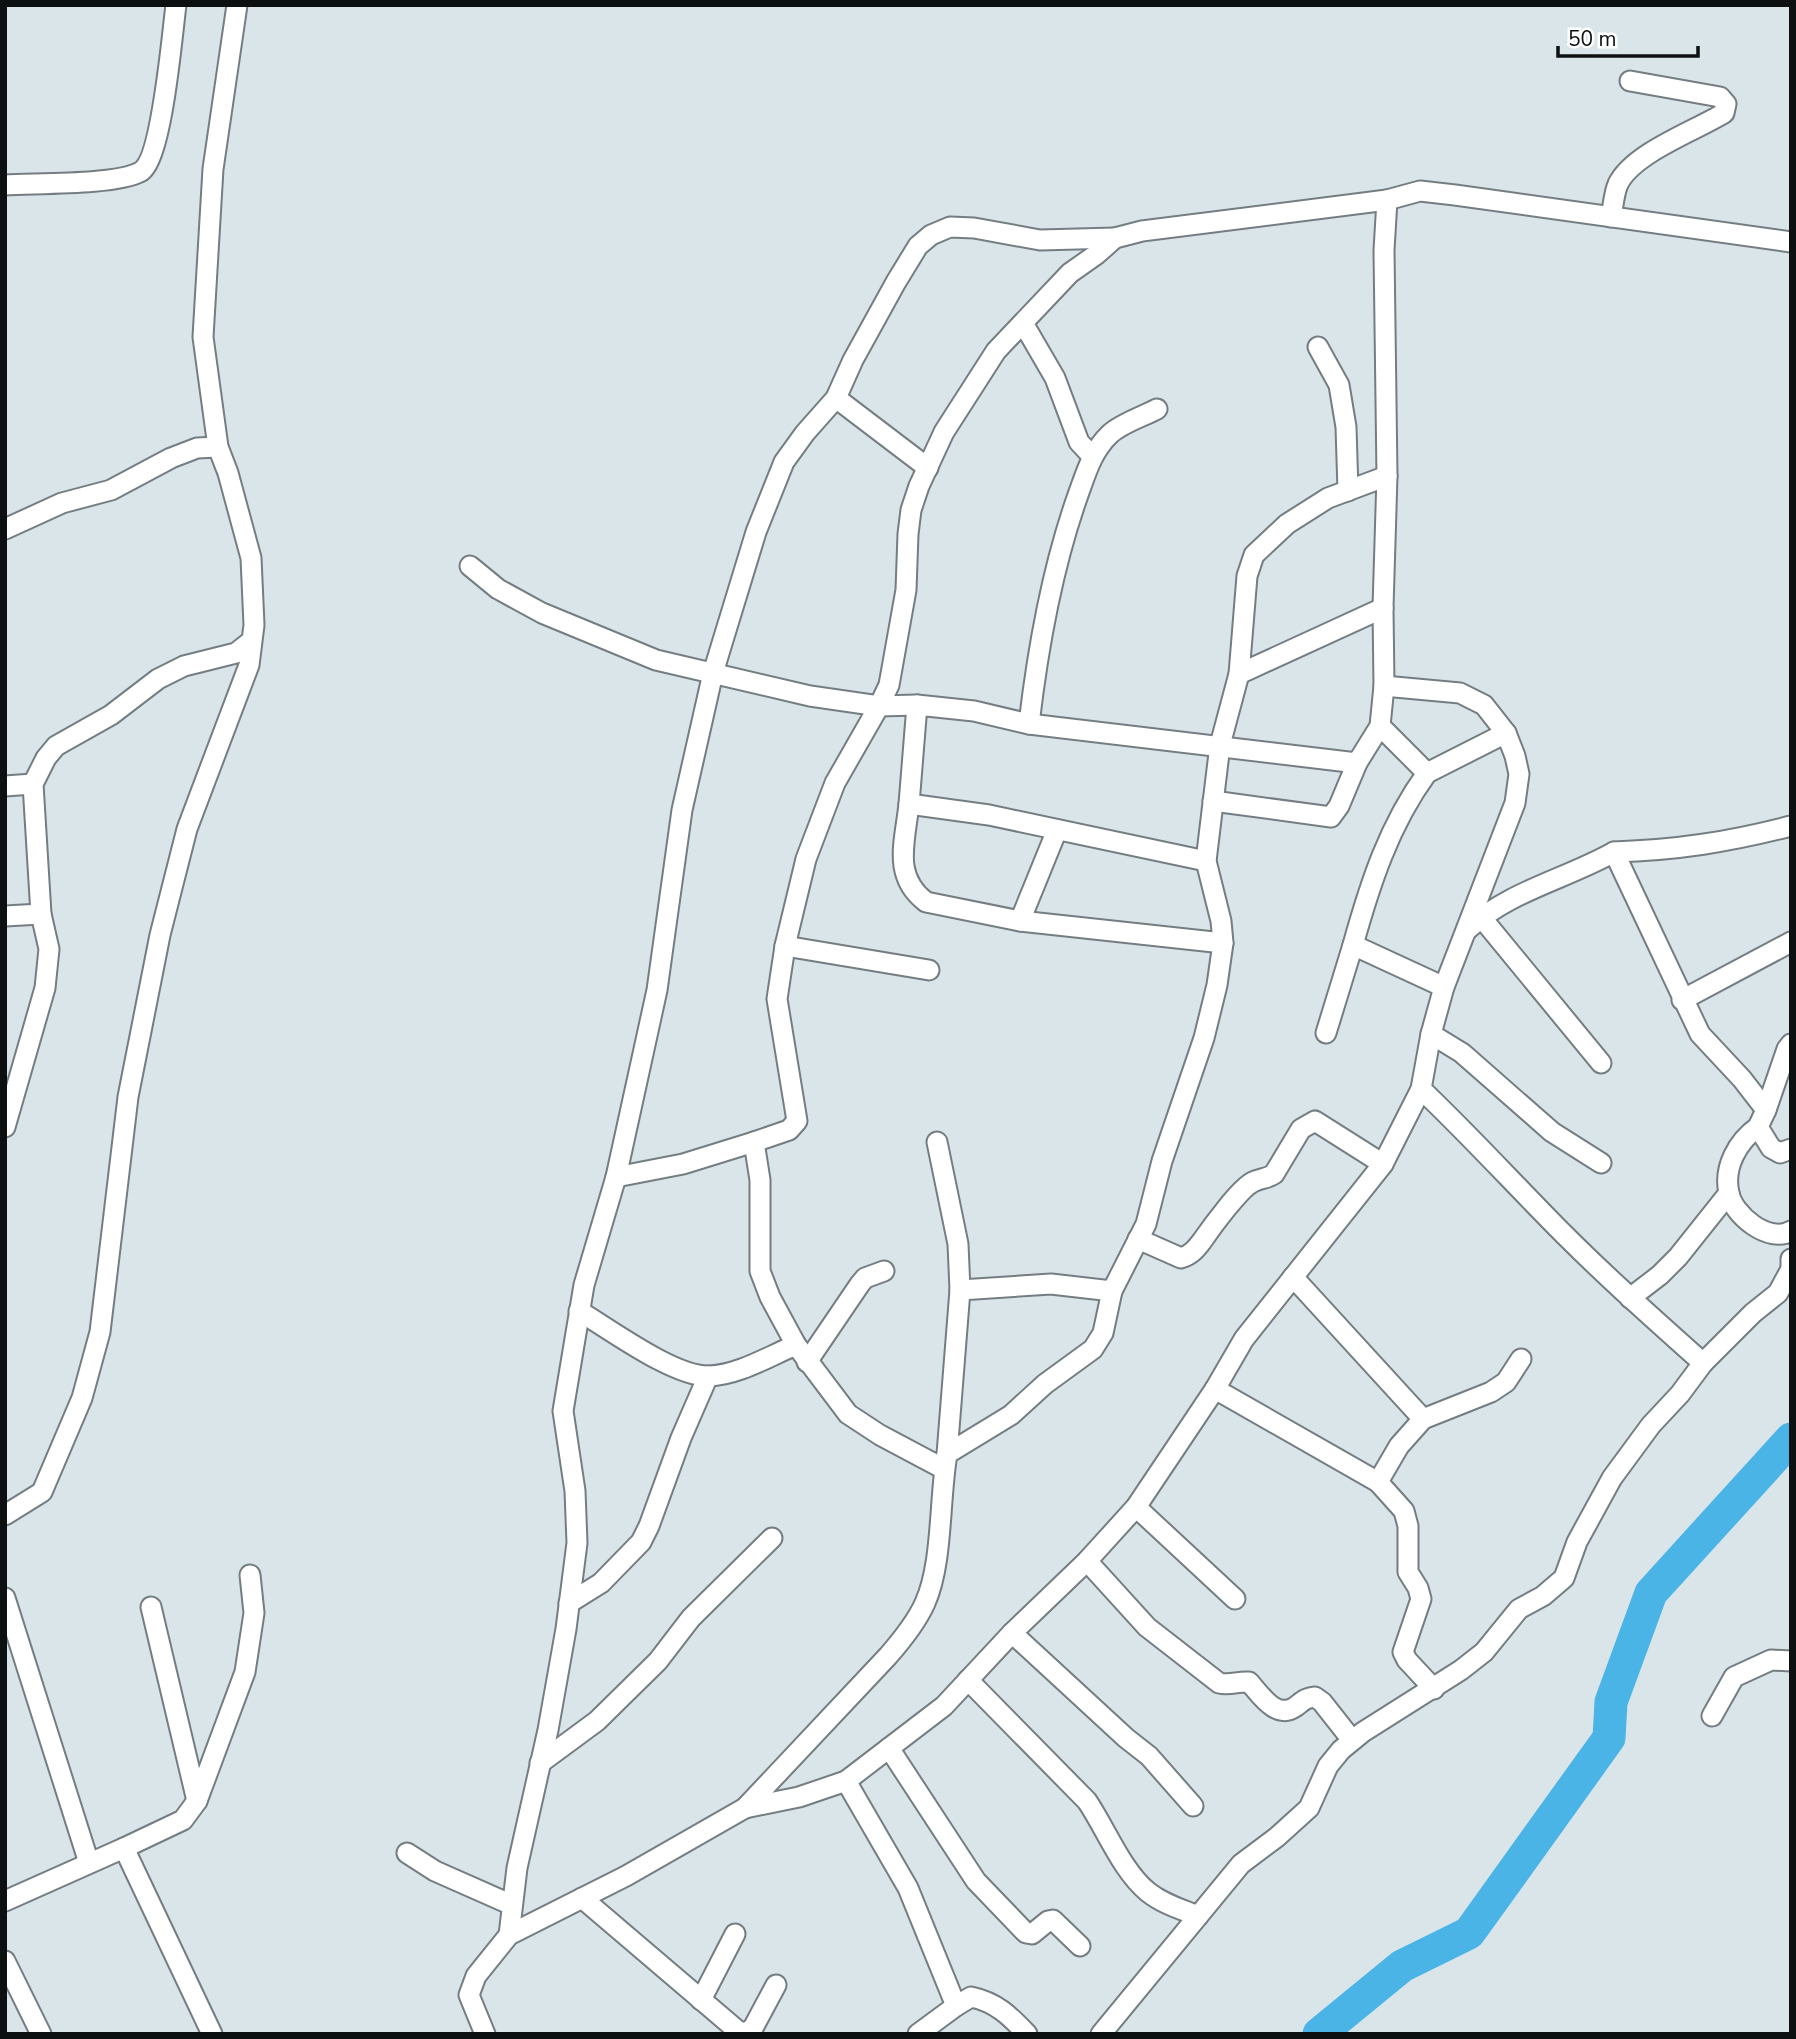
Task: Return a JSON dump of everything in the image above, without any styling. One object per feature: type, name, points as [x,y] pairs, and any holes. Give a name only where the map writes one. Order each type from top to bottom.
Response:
[{"type":"street","points":[[5,185],[124,179],[143,171],[149,163],[158,136],[176,5]]},
{"type":"street","points":[[5,1515],[42,1492],[82,1398],[100,1332],[128,1097],[160,935],[187,829],[249,665],[254,625],[251,558],[228,473],[218,447],[203,337],[213,169],[237,5]]},
{"type":"street","points":[[1611,217],[1619,183],[1637,162],[1684,133],[1724,113],[1726,104],[1720,97],[1630,81]]},
{"type":"street","points":[[509,1935],[516,1868],[540,1763],[577,1543],[575,1491],[563,1410],[579,1311],[584,1285],[617,1177],[657,990],[682,810],[713,673],[756,532],[784,462],[836,398],[853,360],[918,246],[931,235],[950,227],[974,228],[1040,240],[1115,238],[1142,231],[1387,200],[1420,191],[1791,242]]},
{"type":"street","points":[[1213,801],[1331,817],[1339,806],[1357,763],[1380,726],[1384,686],[1383,608],[1387,476],[1384,250],[1387,200]]},
{"type":"street","points":[[617,1177],[683,1164],[754,1142],[789,1130],[797,1121],[777,999],[785,946],[806,859],[835,783],[889,685],[906,590],[911,510],[944,432],[996,351],[1070,273],[1115,238]]},
{"type":"street","points":[[1023,323],[1055,378],[1079,442],[1093,456]]},
{"type":"street","points":[[1318,346],[1339,385],[1346,427],[1348,491]]},
{"type":"street","points":[[836,398],[928,468]]},
{"type":"street","points":[[1029,724],[1037,658],[1051,593],[1068,523],[1093,456],[1112,432],[1157,409]]},
{"type":"street","points":[[5,529],[62,503],[111,490],[171,458],[197,448],[218,447]]},
{"type":"street","points":[[946,1462],[1011,1415],[1045,1384],[1093,1349],[1103,1333],[1112,1291],[1146,1224],[1162,1161],[1204,1038],[1217,985],[1223,943],[1221,921],[1206,861],[1220,745],[1239,674],[1247,576],[1254,555],[1287,524],[1328,498],[1387,476]]},
{"type":"street","points":[[470,566],[498,589],[542,613],[656,660],[810,696],[879,706],[918,705],[974,711],[1029,724],[1357,763]]},
{"type":"street","points":[[1239,674],[1383,608]]},
{"type":"street","points":[[5,1127],[45,988],[49,949],[41,914],[33,784],[46,758],[56,746],[111,715],[158,679],[184,666],[236,653],[250,642]]},
{"type":"street","points":[[745,1808],[799,1797],[846,1781],[944,1706],[1012,1633],[1087,1562],[1136,1507],[1215,1390],[1244,1339],[1383,1164],[1421,1089],[1431,1034],[1444,987],[1474,924],[1514,803],[1519,774],[1506,733],[1484,705],[1460,694],[1384,686]]},
{"type":"street","points":[[918,705],[902,864],[908,884],[926,902],[1020,921],[1223,943]]},
{"type":"street","points":[[1380,726],[1427,773]]},
{"type":"street","points":[[1326,1033],[1366,899],[1389,836],[1406,802],[1427,773],[1506,733]]},
{"type":"street","points":[[5,786],[33,784]]},
{"type":"street","points":[[909,804],[989,815],[1206,861]]},
{"type":"street","points":[[1474,924],[1521,894],[1593,864],[1614,852],[1658,851],[1732,841],[1791,826]]},
{"type":"street","points":[[1020,921],[1057,830]]},
{"type":"street","points":[[1614,852],[1700,1034],[1742,1079],[1762,1118],[1772,1148],[1780,1153],[1791,1149]]},
{"type":"street","points":[[5,916],[41,914]]},
{"type":"street","points":[[1474,924],[1601,1063]]},
{"type":"street","points":[[1682,1000],[1791,942]]},
{"type":"street","points":[[1353,945],[1444,987]]},
{"type":"street","points":[[785,946],[929,970]]},
{"type":"street","points":[[1431,1034],[1462,1053],[1552,1132],[1601,1163]]},
{"type":"street","points":[[1101,2034],[1241,1864],[1277,1838],[1309,1808],[1328,1766],[1341,1750],[1352,1740],[1434,1689],[1484,1652],[1519,1609],[1543,1596],[1564,1578],[1577,1542],[1612,1478],[1643,1435],[1681,1394],[1703,1363],[1753,1313],[1778,1293],[1791,1269],[1788,1233],[1771,1235],[1749,1222],[1734,1204],[1729,1193],[1728,1170],[1737,1148],[1762,1118],[1791,1044]]},
{"type":"street","points":[[1421,1089],[1468,1134],[1542,1213],[1630,1298],[1703,1363]]},
{"type":"street","points":[[1138,1239],[1181,1258],[1188,1256],[1221,1215],[1253,1182],[1268,1179],[1274,1174],[1301,1129],[1315,1121],[1383,1164]]},
{"type":"street","points":[[754,1142],[760,1180],[760,1271],[770,1297],[796,1345],[848,1414],[880,1435],[946,1462]]},
{"type":"street","points":[[485,2034],[470,1995],[476,1976],[509,1935],[626,1876],[745,1808],[907,1634],[925,1603],[934,1573],[960,1290],[958,1244],[937,1142]]},
{"type":"street","points":[[1630,1298],[1678,1257],[1729,1193]]},
{"type":"street","points":[[807,1362],[864,1278],[884,1271]]},
{"type":"street","points":[[1293,1277],[1423,1419]]},
{"type":"street","points":[[960,1290],[1051,1283],[1112,1291]]},
{"type":"street","points":[[579,1311],[668,1364],[685,1372],[708,1376],[730,1373],[796,1345]]},
{"type":"street","points":[[1378,1482],[1399,1447],[1423,1419],[1491,1392],[1506,1382],[1521,1359]]},
{"type":"street","points":[[569,1603],[601,1583],[641,1542],[708,1376]]},
{"type":"street","points":[[1215,1390],[1378,1482],[1405,1511],[1408,1526],[1408,1572],[1421,1599],[1403,1652],[1434,1689]]},
{"type":"street","points":[[1136,1507],[1235,1598]]},
{"type":"street","points":[[540,1763],[605,1713],[657,1661],[691,1618],[772,1538]]},
{"type":"street","points":[[1087,1562],[1147,1627],[1219,1683],[1228,1685],[1249,1682],[1270,1705],[1279,1710],[1292,1709],[1304,1698],[1315,1697],[1352,1740]]},
{"type":"street","points":[[5,1901],[183,1820],[197,1801],[245,1672],[254,1613],[250,1575]]},
{"type":"street","points":[[5,1598],[89,1863]]},
{"type":"street","points":[[151,1606],[197,1801]]},
{"type":"street","points":[[1012,1633],[1149,1756],[1193,1806]]},
{"type":"street","points":[[1712,1716],[1734,1677],[1771,1660],[1791,1661]]},
{"type":"street","points":[[968,1680],[1087,1801],[1119,1856],[1146,1891],[1163,1903],[1198,1916]]},
{"type":"street","points":[[889,1748],[975,1881],[1026,1933],[1032,1934],[1048,1920],[1053,1920],[1080,1946]]},
{"type":"street","points":[[846,1781],[908,1888],[956,2006]]},
{"type":"street","points":[[124,1849],[212,2034]]},
{"type":"street","points":[[407,1853],[435,1871],[512,1905]]},
{"type":"street","points":[[582,1898],[738,2031],[746,2033],[753,2028],[776,1985]]},
{"type":"street","points":[[701,2000],[735,1934]]},
{"type":"street","points":[[5,1961],[41,2034]]},
{"type":"street","points":[[918,2034],[971,1997],[985,2000],[1005,2011],[1027,2034]]},
{"type":"waterway","points":[[1319,2034],[1402,1966],[1469,1933],[1609,1738],[1611,1702],[1651,1593],[1791,1439]]}]
